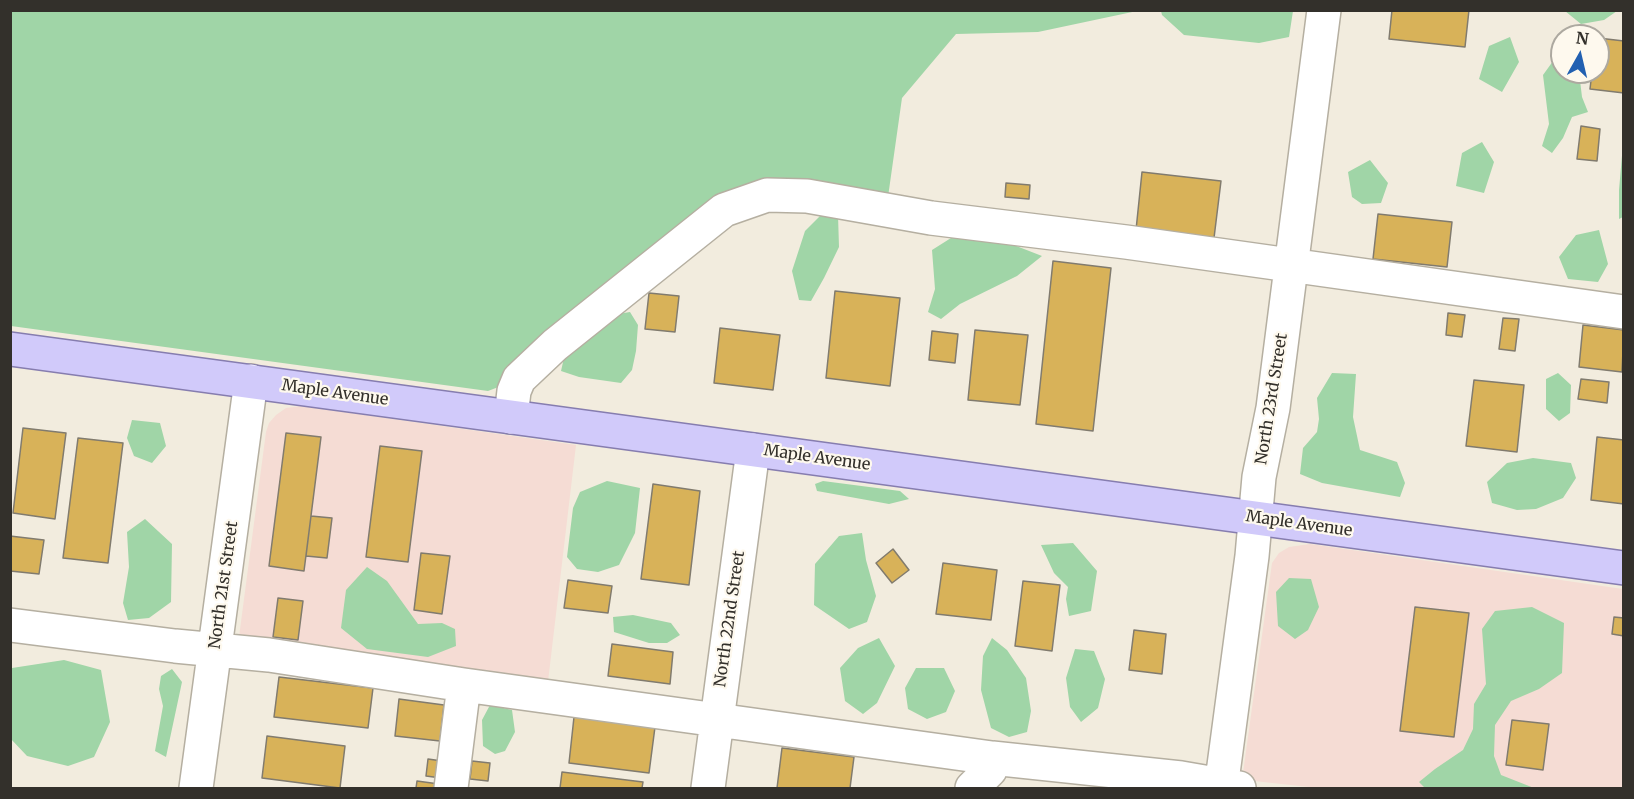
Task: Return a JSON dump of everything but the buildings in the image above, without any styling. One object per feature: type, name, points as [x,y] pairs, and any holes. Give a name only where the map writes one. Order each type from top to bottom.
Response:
[{"type":"main road","name":"Maple Avenue","points":[[10,349],[1623,568]]},
{"type":"street","name":"North 23rd Street","points":[[1228,788],[1260,477],[1273,408],[1324,10]]},
{"type":"street","points":[[511,417],[514,391],[519,379],[555,345],[724,210],[767,195],[807,196],[931,218],[1126,242],[1623,312]]},
{"type":"street","name":"North 21st Street","points":[[196,789],[251,381]]},
{"type":"street","name":"North 22nd Street","points":[[708,789],[753,450]]},
{"type":"street","points":[[10,625],[270,655],[464,685],[992,758],[1181,778],[1228,788]]},
{"type":"street","points":[[451,789],[464,685]]},
{"type":"street","points":[[972,789],[990,770],[992,758]]},
{"type":"shaded area","points":[[301,406],[576,445],[547,690],[239,637],[266,432],[269,423],[276,415],[286,408]]},
{"type":"shaded area","points":[[1310,544],[1623,589],[1623,788],[1318,788],[1254,781],[1247,777],[1243,773],[1272,563],[1279,553],[1289,547]]},
{"type":"green space","points":[[1161,10],[1293,11],[1289,37],[1259,43],[1184,35],[1162,15]]},
{"type":"green space","points":[[1565,10],[1617,11],[1604,20],[1581,24]]},
{"type":"green space","points":[[10,11],[1137,11],[1038,32],[956,34],[902,98],[887,204],[769,190],[501,386],[488,391],[11,326]]},
{"type":"green space","points":[[1510,37],[1519,62],[1502,92],[1479,79],[1489,46]]},
{"type":"green space","points":[[1550,65],[1550,84],[1580,84],[1582,97],[1588,112],[1572,117],[1563,138],[1552,153],[1542,146],[1549,124],[1543,75]]},
{"type":"green space","points":[[1482,142],[1494,162],[1484,193],[1456,186],[1462,153]]},
{"type":"green space","points":[[1623,144],[1623,217],[1619,219],[1619,190]]},
{"type":"green space","points":[[1370,160],[1388,183],[1381,203],[1362,204],[1352,197],[1348,172]]},
{"type":"green space","points":[[822,214],[838,215],[839,247],[811,301],[799,300],[792,271],[805,231]]},
{"type":"green space","points":[[1599,230],[1608,264],[1598,282],[1568,279],[1559,257],[1576,235]]},
{"type":"green space","points":[[951,238],[1006,242],[1042,256],[1017,276],[960,304],[941,319],[928,312],[935,289],[932,250]]},
{"type":"green space","points":[[630,312],[638,325],[636,351],[632,370],[621,383],[579,377],[561,371],[566,349],[612,315]]},
{"type":"green space","points":[[1332,373],[1356,374],[1353,417],[1360,450],[1397,462],[1405,483],[1400,497],[1322,483],[1300,474],[1303,448],[1317,432],[1319,419],[1317,398]]},
{"type":"green space","points":[[1558,373],[1571,385],[1570,413],[1559,421],[1546,409],[1546,379]]},
{"type":"green space","points":[[132,420],[160,423],[166,446],[152,463],[134,456],[127,438]]},
{"type":"green space","points":[[1533,458],[1571,463],[1576,478],[1563,498],[1536,509],[1517,510],[1492,503],[1487,482],[1507,463]]},
{"type":"green space","points":[[607,481],[640,488],[635,533],[619,565],[598,572],[577,569],[567,557],[573,508],[580,492]]},
{"type":"green space","points":[[823,481],[900,491],[909,499],[889,504],[817,491],[815,484]]},
{"type":"green space","points":[[145,519],[172,544],[171,602],[149,618],[128,620],[123,603],[129,567],[127,532]]},
{"type":"green space","points":[[862,533],[866,560],[876,596],[867,622],[849,629],[814,605],[815,564],[839,536]]},
{"type":"green space","points":[[1073,543],[1097,571],[1091,611],[1069,616],[1066,599],[1068,587],[1054,573],[1041,545]]},
{"type":"green space","points":[[367,567],[387,581],[418,624],[442,623],[455,629],[456,646],[428,657],[367,649],[341,628],[346,590]]},
{"type":"green space","points":[[1289,578],[1311,579],[1319,607],[1308,630],[1295,639],[1278,626],[1276,592]]},
{"type":"green space","points":[[1532,607],[1564,623],[1562,673],[1539,689],[1511,701],[1495,725],[1494,756],[1501,775],[1534,788],[1425,788],[1419,782],[1463,750],[1473,729],[1474,704],[1486,684],[1482,629],[1495,611]]},
{"type":"green space","points":[[633,615],[671,623],[680,635],[667,643],[649,643],[614,632],[613,617]]},
{"type":"green space","points":[[879,638],[895,666],[877,703],[863,714],[845,701],[840,668],[858,648]]},
{"type":"green space","points":[[992,638],[1007,650],[1026,678],[1031,711],[1027,732],[1009,737],[991,728],[981,690],[983,656]]},
{"type":"green space","points":[[1075,649],[1094,651],[1105,679],[1098,708],[1081,722],[1070,707],[1066,678]]},
{"type":"green space","points":[[64,660],[101,670],[110,722],[94,757],[68,766],[27,756],[10,738],[11,669]]},
{"type":"green space","points":[[916,668],[944,668],[955,691],[946,712],[927,719],[908,709],[905,688]]},
{"type":"green space","points":[[172,669],[182,682],[166,757],[155,751],[163,706],[159,689],[161,676]]},
{"type":"green space","points":[[490,705],[512,710],[515,732],[505,751],[495,754],[483,746],[482,720]]}]
